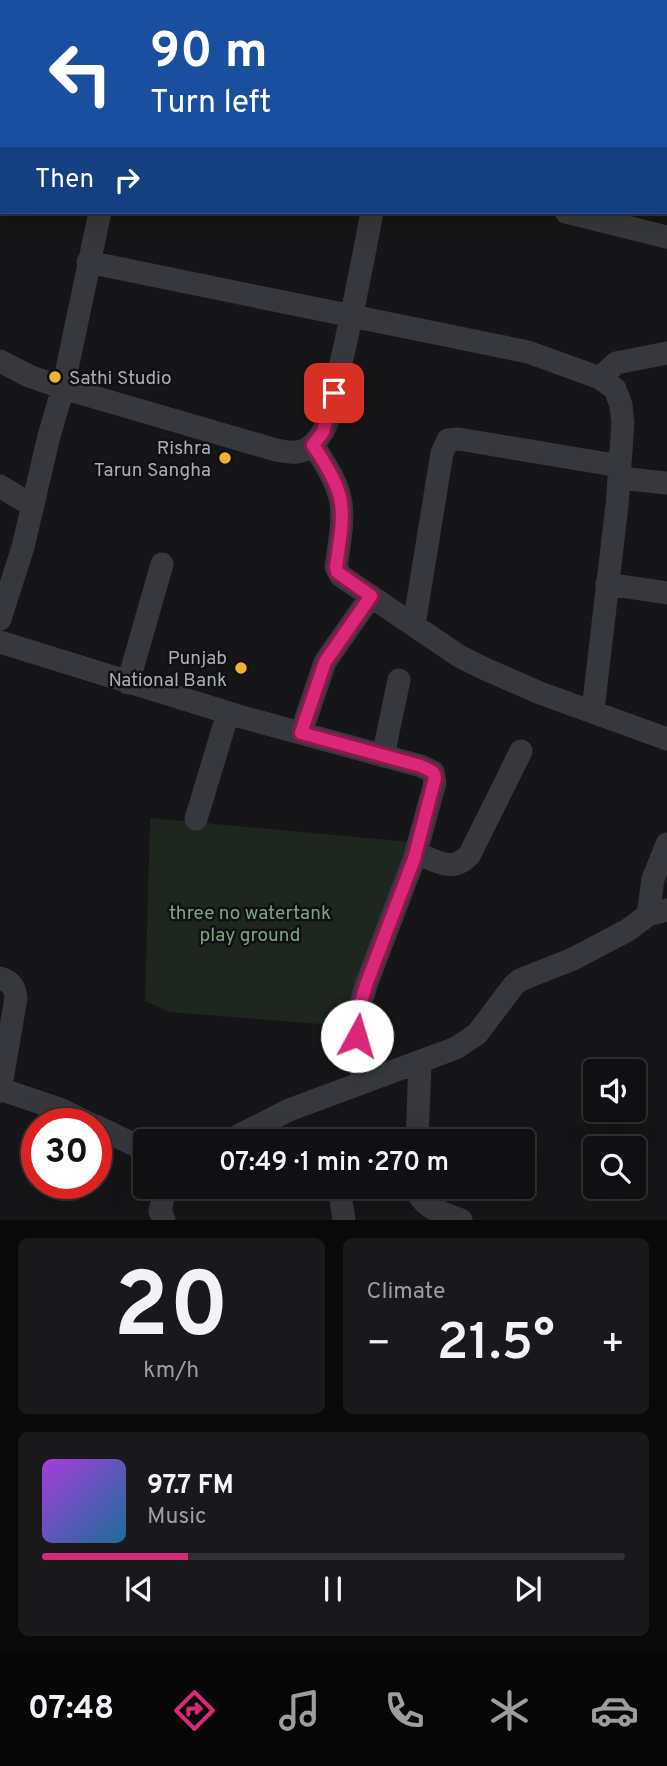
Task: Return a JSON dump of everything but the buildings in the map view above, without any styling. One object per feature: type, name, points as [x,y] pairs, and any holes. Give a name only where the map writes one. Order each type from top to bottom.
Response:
[{"type":"street","points":[[0,619],[23,547],[63,388],[100,214]]},
{"type":"street","points":[[0,361],[29,376],[63,388],[276,450],[302,452],[318,440],[328,419],[372,214]]},
{"type":"street","points":[[574,214],[667,237]]},
{"type":"street","points":[[88,262],[528,352],[600,378],[615,389],[621,405],[623,423],[620,472],[593,710]]},
{"type":"street","points":[[600,378],[616,363],[667,353]]},
{"type":"street","points":[[414,625],[442,453],[448,440],[459,439],[667,483]]},
{"type":"street","points":[[313,445],[332,474],[343,505],[337,572],[459,656],[540,693],[667,739]]},
{"type":"street","points":[[0,486],[33,506]]},
{"type":"street","points":[[128,683],[162,564]]},
{"type":"street","points":[[607,584],[667,593]]},
{"type":"street","points":[[301,733],[325,662],[371,596]]},
{"type":"street","points":[[0,642],[228,713],[429,769],[435,778],[416,853],[358,1013],[357,1036],[363,1082]]},
{"type":"street","points":[[383,755],[399,680]]},
{"type":"street","points":[[196,819],[228,713]]},
{"type":"street","points":[[416,853],[453,866],[464,861],[470,854],[521,751]]},
{"type":"street","points":[[252,1129],[289,1110],[456,1048],[477,1034],[520,980],[584,953],[658,912],[653,879],[667,844]]},
{"type":"street","points":[[0,978],[11,983],[16,998],[0,1090],[53,1108]]},
{"type":"street","points":[[417,1129],[419,1062]]},
{"type":"street","points":[[112,1134],[133,1144]]},
{"type":"street","points":[[163,1199],[160,1211],[164,1220]]},
{"type":"street","points":[[342,1199],[344,1220]]},
{"type":"street","points":[[420,1199],[427,1206],[461,1220]]},
{"type":"green space","name":"three no watertank play ground","points":[[150,818],[410,842],[345,1026],[169,1012],[145,1001]]},
{"type":"place","name":"Sathi Studio","points":[[55,377]]},
{"type":"place","name":"Rishra Tarun Sangha","points":[[225,458]]},
{"type":"place","name":"Punjab National Bank","points":[[241,668]]},
{"type":"route","points":[[334,393],[323,432],[313,445],[332,474],[343,505],[337,572],[371,596],[329,654],[301,733],[421,766],[433,772],[435,778],[414,859],[366,985],[356,1024],[357,1036]]}]
